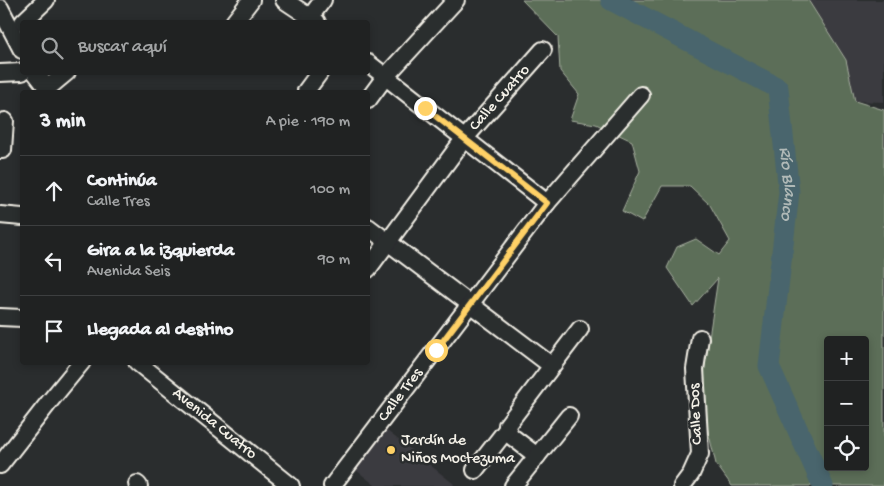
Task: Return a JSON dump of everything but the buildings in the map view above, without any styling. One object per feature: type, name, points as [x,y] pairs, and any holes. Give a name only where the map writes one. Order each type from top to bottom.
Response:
[{"type":"street","points":[[26,20],[46,0]]},
{"type":"street","points":[[236,20],[251,0]]},
{"type":"street","points":[[284,0],[314,20],[323,0]]},
{"type":"street","points":[[370,97],[386,76],[456,0]]},
{"type":"street","points":[[0,8],[20,26]]},
{"type":"street","name":"Calle Cuatro","points":[[370,266],[464,139],[543,50]]},
{"type":"street","points":[[370,64],[547,203]]},
{"type":"street","points":[[0,73],[20,72]]},
{"type":"street","points":[[37,75],[49,87],[63,75]]},
{"type":"street","points":[[307,90],[318,75]]},
{"type":"street","name":"Calle Tres","points":[[332,486],[547,203],[641,95]]},
{"type":"street","points":[[0,150],[3,150],[5,121]]},
{"type":"street","points":[[0,215],[20,217]]},
{"type":"street","points":[[370,229],[552,366]]},
{"type":"street","points":[[0,317],[20,318]]},
{"type":"street","points":[[475,470],[580,329]]},
{"type":"street","name":"Calle Dos","points":[[682,486],[691,474],[700,454],[695,369],[700,338]]},
{"type":"street","points":[[0,465],[80,365]]},
{"type":"street","name":"Avenida Cuatro","points":[[141,365],[291,486]]},
{"type":"street","points":[[513,486],[569,416]]},
{"type":"street","points":[[507,429],[511,436],[537,456]]},
{"type":"shaded area","points":[[808,0],[884,0],[884,102],[855,101],[846,60]]},
{"type":"shaded area","name":"Jardín de Niños Moctezuma","points":[[386,430],[454,484],[453,486],[376,486],[356,470]]},
{"type":"green space","points":[[522,0],[808,0],[846,60],[855,101],[884,110],[884,486],[732,486],[716,464],[703,410],[705,364],[718,278],[693,306],[667,268],[677,247],[696,239],[719,255],[730,241],[710,205],[690,186],[662,186],[642,222],[622,211],[640,171],[632,141],[596,124],[570,120],[579,94],[560,71],[558,37]]},
{"type":"waterway","name":"Río Blanco","points":[[611,0],[778,88],[789,192],[769,366],[823,486]]},
{"type":"place","name":"Jardín de Niños Moctezuma","points":[[391,450]]},
{"type":"route","points":[[425,108],[547,203],[436,350]]}]
